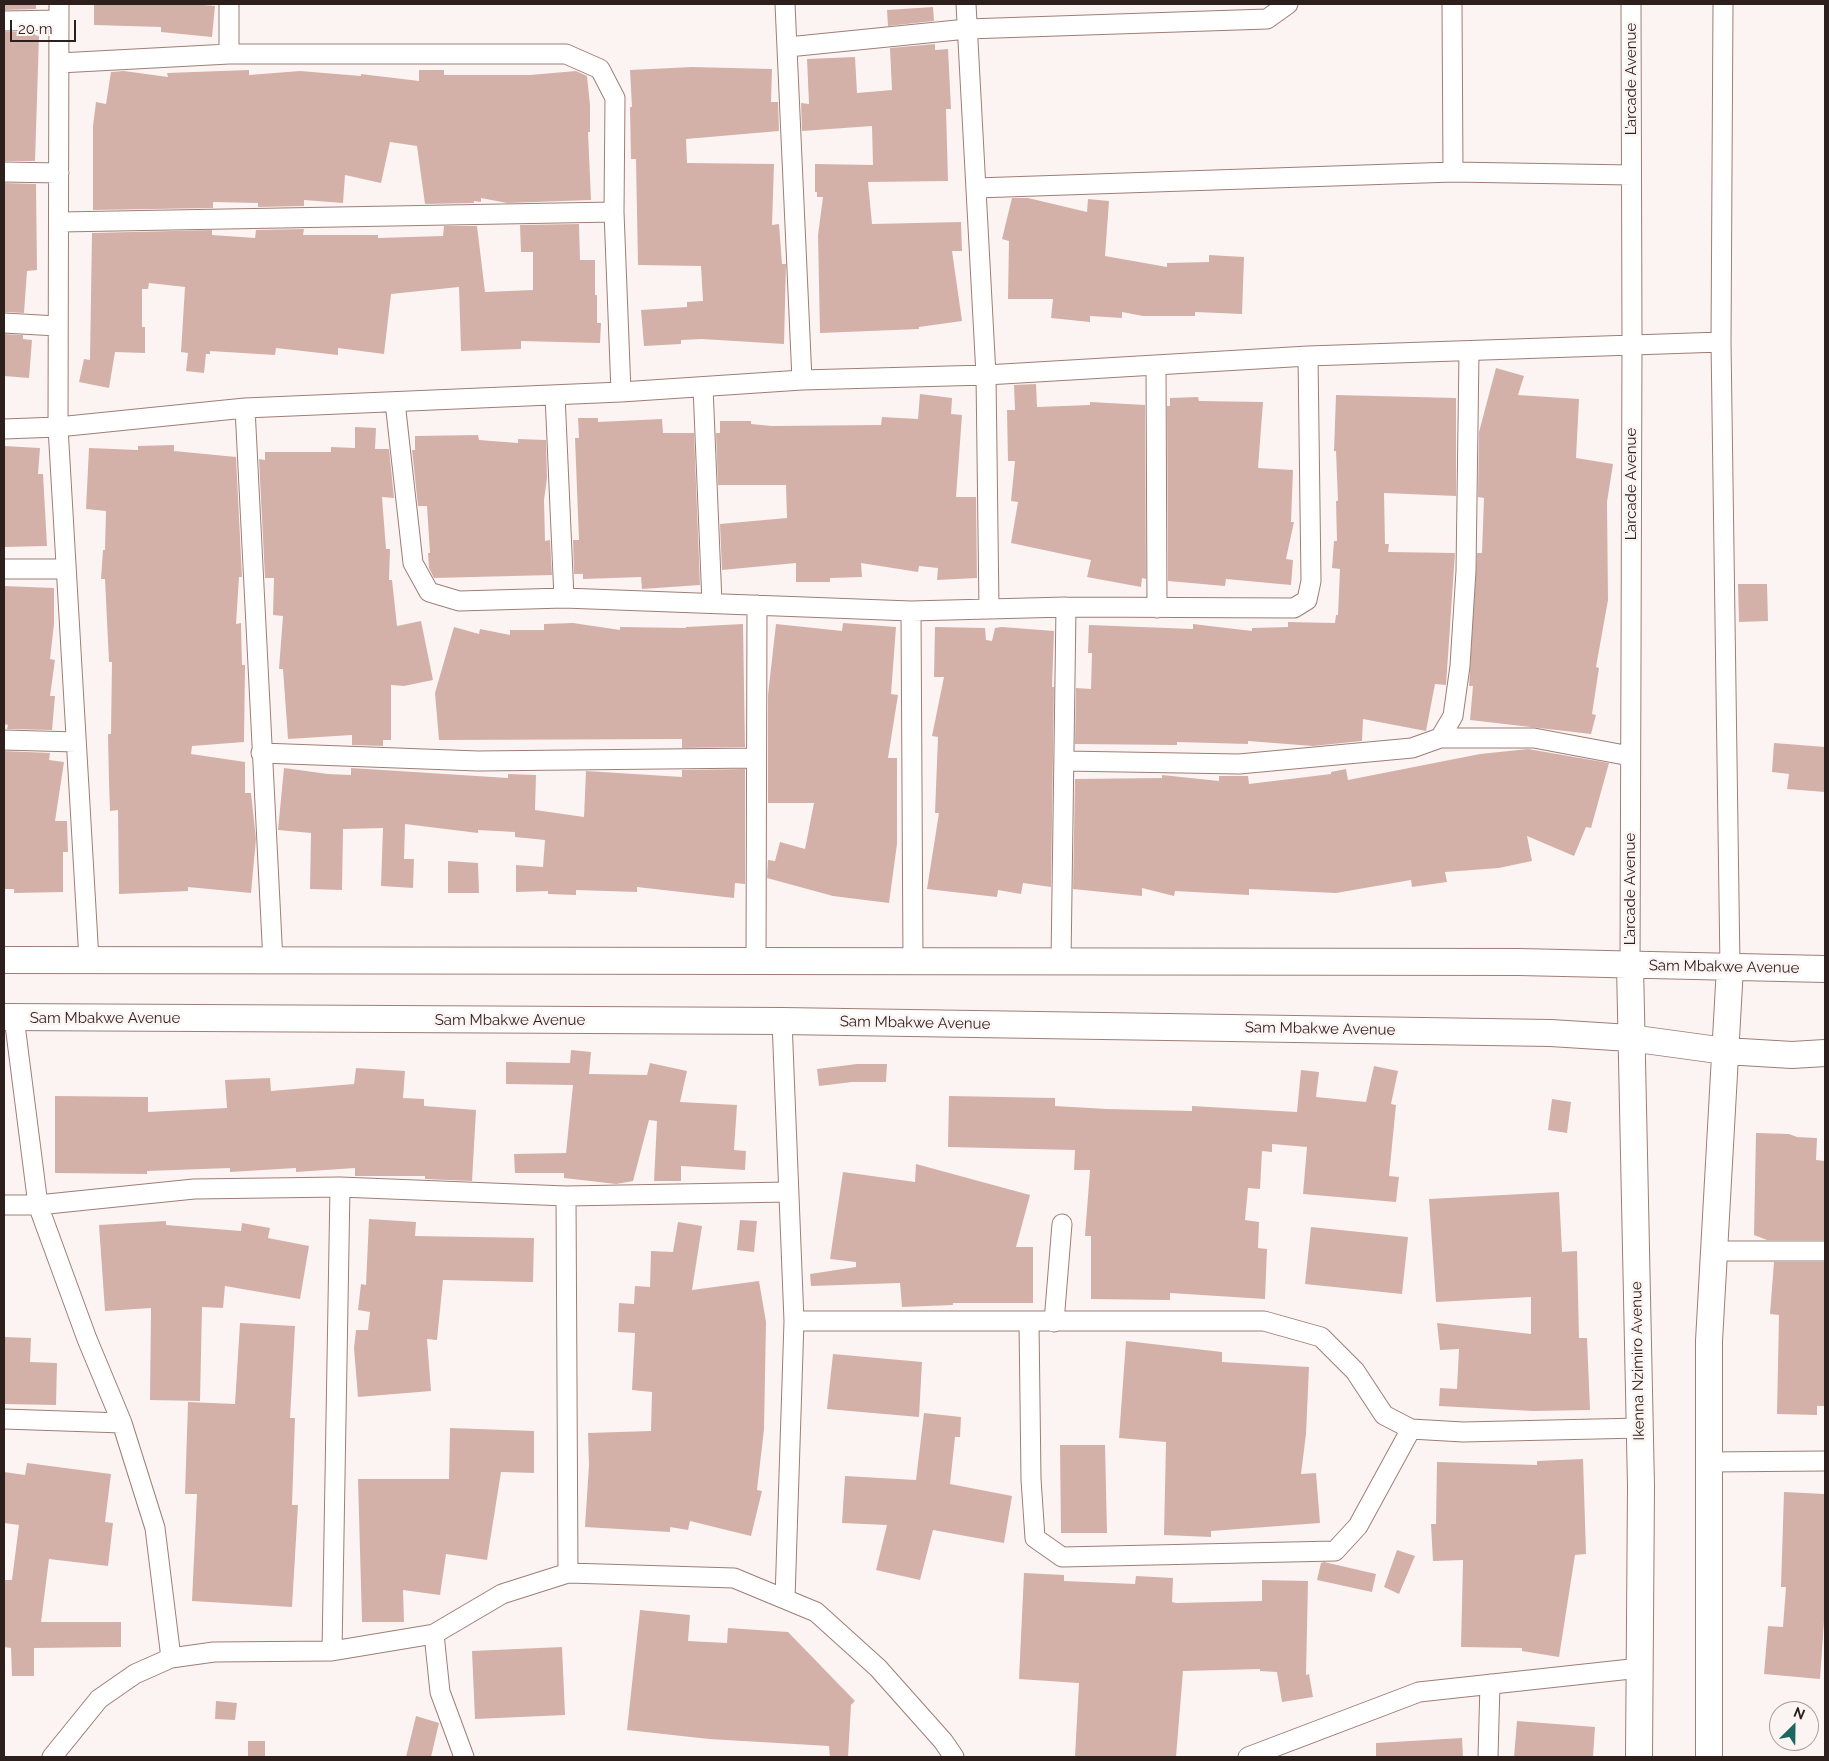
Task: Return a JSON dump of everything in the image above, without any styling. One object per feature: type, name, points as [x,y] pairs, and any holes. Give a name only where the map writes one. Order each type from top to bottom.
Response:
[{"type":"main road","name":"Sam Mbakwe Avenue","points":[[4,960],[273,962],[1519,962],[1825,969]]},
{"type":"main road","name":"Ikenna Nzimiro Avenue","points":[[1630,965],[1630,1038],[1640,1428],[1639,1757]]},
{"type":"main road","points":[[1709,1757],[1709,1341],[1730,967]]},
{"type":"main road","name":"Sam Mbakwe Avenue","points":[[9,1017],[782,1021],[1551,1033],[1630,1038],[1725,1051],[1792,1055],[1825,1053]]},
{"type":"street","points":[[229,4],[229,54]]},
{"type":"street","points":[[785,4],[802,380]]},
{"type":"street","points":[[966,4],[986,374],[989,609]]},
{"type":"street","points":[[788,47],[966,29],[1267,19],[1288,4]]},
{"type":"street","points":[[1452,4],[1453,172]]},
{"type":"street","name":"L’arcade Avenue","points":[[1630,965],[1631,4]]},
{"type":"street","points":[[1723,4],[1720,342],[1730,967]]},
{"type":"street","points":[[4,21],[59,12],[60,222],[57,326],[58,427],[89,960]]},
{"type":"street","points":[[59,63],[229,54],[566,54],[600,70],[615,98],[614,212],[621,392]]},
{"type":"street","points":[[4,172],[59,173]]},
{"type":"street","points":[[976,188],[1453,172],[1632,175]]},
{"type":"street","points":[[60,222],[614,212]]},
{"type":"street","points":[[4,323],[57,326]]},
{"type":"street","points":[[4,429],[58,427],[245,408],[621,392],[802,380],[986,374],[1308,356],[1720,342]]},
{"type":"street","points":[[1440,738],[1453,716],[1460,666],[1466,571],[1469,352]]},
{"type":"street","points":[[395,402],[412,563],[429,592],[459,601],[564,598],[911,611],[1066,607],[1294,608],[1308,600],[1311,581],[1308,356]]},
{"type":"street","points":[[1156,365],[1157,608]]},
{"type":"street","points":[[703,387],[712,603]]},
{"type":"street","points":[[556,395],[564,598]]},
{"type":"street","points":[[245,408],[273,962]]},
{"type":"street","points":[[4,569],[66,569]]},
{"type":"street","points":[[756,962],[757,605]]},
{"type":"street","points":[[1061,962],[1066,607]]},
{"type":"street","points":[[911,611],[913,962]]},
{"type":"street","points":[[1064,762],[1240,764],[1412,748],[1440,738],[1534,738],[1630,756]]},
{"type":"street","points":[[4,740],[76,742]]},
{"type":"street","points":[[262,753],[478,761],[756,758]]},
{"type":"street","points":[[9,1017],[38,1205],[88,1339],[122,1423],[155,1528],[171,1658]]},
{"type":"street","points":[[782,1021],[794,1322],[785,1599]]},
{"type":"street","points":[[4,1204],[38,1205],[194,1189],[340,1187],[566,1196],[789,1192]]},
{"type":"street","points":[[332,1650],[340,1187]]},
{"type":"street","points":[[566,1196],[568,1573]]},
{"type":"street","points":[[1054,1322],[1062,1224]]},
{"type":"street","points":[[1714,1251],[1825,1251]]},
{"type":"street","points":[[794,1322],[1264,1321],[1321,1337],[1355,1371],[1384,1415],[1411,1429],[1463,1432],[1640,1428]]},
{"type":"street","points":[[1029,1323],[1031,1479],[1035,1538],[1062,1557],[1335,1551],[1358,1526],[1411,1429]]},
{"type":"street","points":[[4,1419],[122,1423]]},
{"type":"street","points":[[1709,1462],[1825,1461]]},
{"type":"street","points":[[52,1757],[99,1699],[135,1674],[171,1658],[214,1652],[332,1650],[434,1634],[502,1594],[568,1573],[734,1578],[816,1612],[878,1668],[943,1741],[954,1757]]},
{"type":"street","points":[[434,1634],[440,1692],[464,1757]]},
{"type":"street","points":[[1248,1757],[1419,1692],[1640,1668]]},
{"type":"street","points":[[1488,1757],[1490,1684]]},
{"type":"building","points":[[4,4],[36,4],[36,9],[4,10]]},
{"type":"building","points":[[94,4],[192,4],[215,6],[212,37],[161,32],[161,27],[94,25]]},
{"type":"building","points":[[933,7],[934,21],[888,26],[887,10]]},
{"type":"building","points":[[4,32],[35,32],[35,35],[39,36],[35,161],[4,161]]},
{"type":"building","points":[[935,44],[935,50],[948,49],[951,109],[946,109],[948,181],[868,182],[872,224],[961,222],[962,251],[952,251],[962,321],[919,327],[919,329],[820,333],[818,235],[823,197],[817,197],[817,192],[815,192],[815,164],[873,165],[872,126],[802,131],[801,103],[809,104],[807,59],[855,57],[857,93],[892,90],[890,48]]},
{"type":"building","points":[[692,67],[772,69],[771,102],[778,102],[779,131],[686,139],[687,163],[774,164],[772,225],[779,224],[782,264],[786,264],[784,344],[702,339],[681,340],[681,344],[644,346],[641,310],[687,307],[687,302],[703,301],[701,266],[638,265],[636,159],[631,159],[630,107],[632,107],[630,70]]},
{"type":"building","points":[[249,70],[249,75],[300,71],[361,76],[361,74],[419,81],[419,70],[444,70],[444,75],[530,75],[576,71],[587,76],[590,105],[590,132],[588,132],[591,200],[507,203],[481,198],[481,202],[474,201],[474,203],[425,204],[417,146],[390,142],[381,183],[345,175],[343,203],[304,200],[304,206],[258,207],[258,203],[213,202],[213,208],[93,210],[93,126],[96,102],[106,104],[111,72],[124,71],[168,77],[167,73]]},
{"type":"building","points":[[4,183],[36,184],[37,270],[27,271],[24,313],[4,312]]},
{"type":"building","points":[[1012,198],[1028,198],[1087,212],[1088,199],[1109,201],[1105,256],[1167,267],[1167,263],[1209,262],[1209,255],[1244,257],[1242,314],[1195,312],[1195,316],[1143,316],[1122,312],[1122,318],[1090,316],[1090,322],[1051,318],[1053,299],[1008,299],[1009,241],[1002,239]]},
{"type":"building","points":[[579,224],[580,260],[595,260],[597,323],[601,323],[600,343],[521,341],[521,349],[461,351],[459,287],[391,294],[384,354],[338,348],[338,355],[276,348],[275,355],[210,351],[210,354],[206,354],[204,373],[186,371],[188,353],[181,352],[185,287],[149,283],[148,289],[142,289],[142,327],[145,327],[145,353],[115,352],[109,388],[79,382],[84,359],[90,360],[92,233],[212,230],[212,235],[255,238],[256,230],[304,229],[303,235],[378,235],[378,238],[443,236],[444,226],[477,226],[485,292],[533,290],[533,252],[521,252],[520,225]]},
{"type":"building","points":[[4,334],[23,335],[23,339],[32,340],[29,378],[4,376]]},
{"type":"building","points":[[1496,368],[1524,376],[1518,395],[1579,399],[1576,458],[1613,464],[1607,502],[1608,600],[1596,667],[1599,668],[1592,714],[1596,715],[1591,734],[1470,720],[1473,686],[1469,686],[1477,553],[1482,553],[1484,498],[1478,497],[1479,432]]},
{"type":"building","points":[[1036,384],[1037,407],[1090,405],[1090,402],[1145,405],[1146,579],[1142,578],[1141,587],[1087,577],[1091,560],[1011,543],[1018,502],[1011,501],[1015,461],[1008,461],[1007,410],[1015,410],[1014,385]]},
{"type":"building","points":[[920,394],[952,398],[951,414],[962,415],[956,497],[976,497],[977,578],[937,580],[938,568],[919,566],[918,572],[861,563],[862,577],[830,578],[830,582],[796,582],[796,563],[722,570],[720,524],[787,518],[786,485],[718,485],[716,433],[720,433],[720,421],[751,421],[751,424],[772,426],[881,425],[882,417],[918,419]]},
{"type":"building","points":[[1336,395],[1456,398],[1456,496],[1384,493],[1385,544],[1389,544],[1388,552],[1455,553],[1446,685],[1435,684],[1426,731],[1363,719],[1362,741],[1313,746],[1248,741],[1248,744],[1177,742],[1177,745],[1075,744],[1076,688],[1091,689],[1092,653],[1088,653],[1089,625],[1193,629],[1193,624],[1252,631],[1252,628],[1288,627],[1288,622],[1335,623],[1336,615],[1338,615],[1340,569],[1332,568],[1334,541],[1337,541],[1336,501],[1338,501],[1336,451],[1334,451]]},
{"type":"building","points":[[1198,397],[1199,401],[1263,402],[1258,468],[1293,470],[1291,522],[1294,522],[1286,559],[1293,560],[1291,585],[1226,579],[1225,586],[1168,581],[1167,406],[1170,406],[1170,398]]},
{"type":"building","points":[[578,418],[598,418],[598,422],[662,419],[663,433],[694,433],[700,585],[642,589],[641,577],[583,579],[583,574],[574,574],[573,540],[579,540],[575,438],[579,438]]},
{"type":"building","points":[[355,427],[376,428],[375,449],[389,449],[394,498],[382,497],[386,549],[390,549],[389,580],[392,580],[397,626],[421,621],[433,680],[404,686],[391,685],[391,740],[383,740],[383,746],[352,745],[352,735],[288,739],[283,669],[279,669],[283,616],[273,615],[274,578],[265,578],[259,459],[265,460],[265,452],[331,452],[331,447],[355,448]]},
{"type":"building","points":[[478,435],[479,440],[518,443],[518,439],[546,440],[545,541],[550,540],[552,575],[434,578],[429,568],[427,506],[418,506],[412,450],[415,450],[415,436]]},
{"type":"building","points":[[174,445],[174,451],[236,457],[242,577],[239,577],[236,624],[241,623],[242,665],[245,665],[244,742],[192,746],[191,754],[245,762],[245,793],[251,793],[256,839],[251,893],[188,887],[188,891],[119,894],[118,810],[110,811],[109,782],[108,734],[111,734],[112,662],[109,662],[105,579],[101,579],[103,550],[105,550],[106,511],[86,509],[89,448],[138,450],[138,446]]},
{"type":"building","points":[[4,446],[40,448],[38,474],[43,474],[47,546],[4,547]]},
{"type":"building","points":[[1738,584],[1767,584],[1768,621],[1739,622]]},
{"type":"building","points":[[4,586],[54,588],[54,624],[50,659],[55,660],[50,696],[55,696],[52,730],[7,729],[8,725],[4,724]]},
{"type":"building","points":[[573,623],[620,630],[620,627],[686,628],[743,624],[745,747],[682,748],[682,739],[439,740],[435,693],[454,627],[479,634],[480,629],[510,635],[510,630],[544,630],[544,624]]},
{"type":"building","points":[[843,623],[896,627],[891,694],[898,695],[888,758],[897,758],[897,844],[889,903],[833,896],[767,878],[768,860],[775,861],[780,842],[805,849],[814,803],[768,803],[768,695],[776,624],[842,631]]},
{"type":"building","points":[[935,627],[985,628],[986,640],[992,641],[995,628],[1054,631],[1051,887],[1023,883],[1021,894],[998,890],[997,897],[927,889],[939,813],[935,813],[938,737],[932,736],[944,677],[934,677]]},
{"type":"building","points":[[1774,743],[1825,747],[1825,792],[1787,789],[1789,774],[1772,772]]},
{"type":"building","points":[[1528,749],[1609,763],[1591,828],[1586,827],[1574,856],[1527,836],[1532,861],[1499,868],[1445,872],[1447,882],[1412,887],[1411,880],[1336,893],[1249,889],[1249,895],[1175,891],[1174,896],[1142,888],[1142,896],[1073,889],[1075,779],[1162,778],[1162,775],[1219,781],[1219,776],[1248,776],[1249,784],[1331,774],[1331,772],[1346,769],[1348,780],[1480,754]]},
{"type":"building","points":[[4,751],[50,753],[49,760],[64,762],[55,821],[67,821],[68,852],[63,852],[63,892],[14,893],[14,889],[4,889]]},
{"type":"building","points":[[284,768],[351,775],[351,768],[508,778],[508,774],[536,775],[535,810],[584,817],[586,771],[682,777],[682,770],[745,769],[745,884],[735,883],[734,898],[637,887],[637,892],[576,890],[576,895],[548,894],[548,891],[516,892],[516,865],[543,867],[545,840],[515,837],[515,832],[478,830],[478,833],[405,824],[404,859],[414,859],[413,888],[381,886],[383,828],[343,829],[342,890],[310,889],[311,833],[278,830]]},
{"type":"building","points":[[448,861],[478,863],[479,893],[448,893]]},
{"type":"building","points":[[571,1050],[591,1052],[589,1074],[647,1075],[650,1063],[687,1071],[680,1102],[737,1105],[734,1150],[746,1151],[745,1170],[681,1166],[681,1181],[654,1181],[657,1121],[649,1120],[633,1181],[616,1184],[564,1178],[564,1173],[515,1173],[514,1154],[566,1153],[573,1085],[506,1084],[506,1062],[570,1063]]},
{"type":"building","points":[[857,1064],[887,1064],[886,1082],[852,1082],[819,1086],[817,1069]]},
{"type":"building","points":[[1374,1066],[1398,1071],[1391,1104],[1396,1105],[1389,1176],[1399,1177],[1396,1202],[1303,1194],[1307,1147],[1272,1144],[1272,1152],[1262,1151],[1260,1189],[1248,1188],[1245,1220],[1259,1222],[1258,1248],[1267,1249],[1265,1299],[1170,1293],[1170,1300],[1091,1299],[1091,1236],[1085,1236],[1090,1170],[1074,1170],[1075,1150],[948,1147],[949,1096],[1055,1098],[1055,1106],[1107,1109],[1192,1111],[1192,1106],[1297,1112],[1301,1070],[1319,1072],[1316,1097],[1366,1102]]},
{"type":"building","points":[[356,1068],[405,1071],[403,1098],[424,1099],[424,1106],[476,1110],[472,1181],[425,1179],[425,1176],[355,1176],[355,1168],[296,1172],[296,1168],[230,1172],[230,1168],[147,1171],[147,1174],[55,1173],[55,1096],[148,1097],[148,1112],[227,1108],[225,1080],[270,1078],[271,1091],[354,1084]]},
{"type":"building","points":[[1552,1099],[1571,1102],[1567,1133],[1548,1130]]},
{"type":"building","points":[[1756,1133],[1789,1134],[1797,1137],[1817,1138],[1816,1160],[1825,1161],[1825,1240],[1767,1240],[1754,1235]]},
{"type":"building","points":[[916,1164],[1030,1195],[1016,1247],[1033,1247],[1033,1303],[953,1303],[953,1305],[902,1307],[900,1283],[811,1286],[810,1274],[856,1267],[856,1262],[830,1259],[843,1172],[915,1182]]},
{"type":"building","points":[[1559,1192],[1562,1252],[1577,1251],[1579,1338],[1587,1338],[1590,1410],[1533,1411],[1439,1406],[1440,1388],[1457,1389],[1459,1349],[1440,1350],[1437,1323],[1531,1334],[1531,1297],[1436,1302],[1429,1199]]},
{"type":"building","points":[[369,1219],[416,1222],[415,1236],[534,1238],[533,1282],[443,1280],[437,1340],[427,1339],[431,1391],[358,1397],[354,1348],[356,1330],[368,1330],[370,1312],[358,1310],[361,1284],[366,1285]]},
{"type":"building","points":[[740,1220],[757,1221],[754,1252],[737,1250]]},
{"type":"building","points":[[166,1221],[166,1225],[241,1231],[242,1223],[270,1228],[268,1238],[309,1246],[300,1299],[225,1286],[223,1308],[202,1307],[200,1401],[150,1400],[151,1308],[105,1311],[99,1225]]},
{"type":"building","points":[[678,1222],[702,1226],[692,1290],[759,1281],[766,1322],[764,1429],[757,1490],[762,1491],[751,1536],[690,1521],[688,1530],[670,1527],[670,1532],[585,1527],[589,1465],[588,1433],[651,1431],[652,1392],[632,1390],[635,1333],[618,1332],[619,1303],[634,1304],[635,1286],[650,1287],[651,1251],[673,1252]]},
{"type":"building","points":[[1311,1227],[1408,1237],[1402,1294],[1305,1284]]},
{"type":"building","points":[[1774,1262],[1825,1262],[1825,1406],[1817,1406],[1817,1415],[1777,1414],[1779,1315],[1770,1314]]},
{"type":"building","points":[[240,1323],[295,1326],[290,1418],[295,1418],[292,1505],[298,1505],[292,1607],[192,1601],[197,1494],[185,1494],[188,1402],[235,1404]]},
{"type":"building","points":[[4,1337],[31,1338],[30,1362],[57,1363],[56,1405],[4,1404]]},
{"type":"building","points":[[1126,1341],[1222,1352],[1222,1362],[1309,1367],[1306,1434],[1301,1474],[1316,1473],[1320,1523],[1211,1531],[1211,1537],[1164,1535],[1166,1442],[1119,1438]]},
{"type":"building","points":[[833,1354],[922,1362],[919,1417],[827,1409]]},
{"type":"building","points":[[924,1413],[961,1417],[960,1437],[955,1437],[950,1484],[1012,1496],[1004,1543],[933,1530],[920,1580],[876,1570],[887,1525],[842,1523],[845,1476],[916,1480]]},
{"type":"building","points":[[450,1428],[534,1431],[534,1473],[501,1472],[487,1560],[446,1554],[440,1595],[403,1590],[404,1622],[362,1622],[358,1479],[449,1479]]},
{"type":"building","points":[[1060,1445],[1105,1445],[1107,1533],[1061,1533]]},
{"type":"building","points":[[1583,1459],[1586,1554],[1575,1555],[1559,1657],[1522,1651],[1522,1648],[1461,1647],[1463,1560],[1433,1561],[1431,1524],[1436,1524],[1437,1462],[1537,1465],[1537,1461]]},
{"type":"building","points":[[27,1463],[111,1474],[105,1522],[113,1523],[108,1566],[49,1559],[41,1622],[121,1622],[121,1647],[34,1648],[34,1676],[12,1676],[11,1648],[4,1647],[4,1580],[12,1580],[19,1525],[4,1523],[4,1472],[25,1475]]},
{"type":"building","points":[[1784,1492],[1825,1494],[1825,1607],[1820,1679],[1764,1674],[1768,1626],[1783,1627],[1786,1587],[1781,1587]]},
{"type":"building","points":[[1397,1550],[1415,1556],[1399,1594],[1384,1587]]},
{"type":"building","points":[[1324,1562],[1376,1574],[1372,1592],[1317,1580],[1321,1563]]},
{"type":"building","points":[[1024,1573],[1064,1575],[1064,1581],[1135,1584],[1136,1576],[1173,1578],[1172,1602],[1176,1603],[1262,1601],[1262,1580],[1308,1581],[1306,1675],[1309,1674],[1313,1697],[1282,1702],[1277,1672],[1260,1671],[1260,1669],[1183,1671],[1176,1757],[1075,1757],[1079,1683],[1019,1679]]},
{"type":"building","points":[[640,1610],[690,1615],[688,1641],[727,1643],[728,1628],[788,1632],[855,1701],[851,1705],[848,1757],[830,1757],[829,1746],[709,1739],[627,1730]]},
{"type":"building","points":[[562,1647],[565,1715],[475,1719],[472,1651]]},
{"type":"building","points":[[216,1701],[237,1703],[235,1720],[215,1719]]},
{"type":"building","points":[[416,1716],[439,1723],[431,1757],[406,1757]]},
{"type":"building","points":[[1517,1721],[1595,1727],[1593,1757],[1514,1757]]},
{"type":"building","points":[[1462,1738],[1463,1757],[1376,1757],[1376,1743]]},
{"type":"building","points":[[248,1741],[265,1741],[265,1757],[248,1757]]}]
